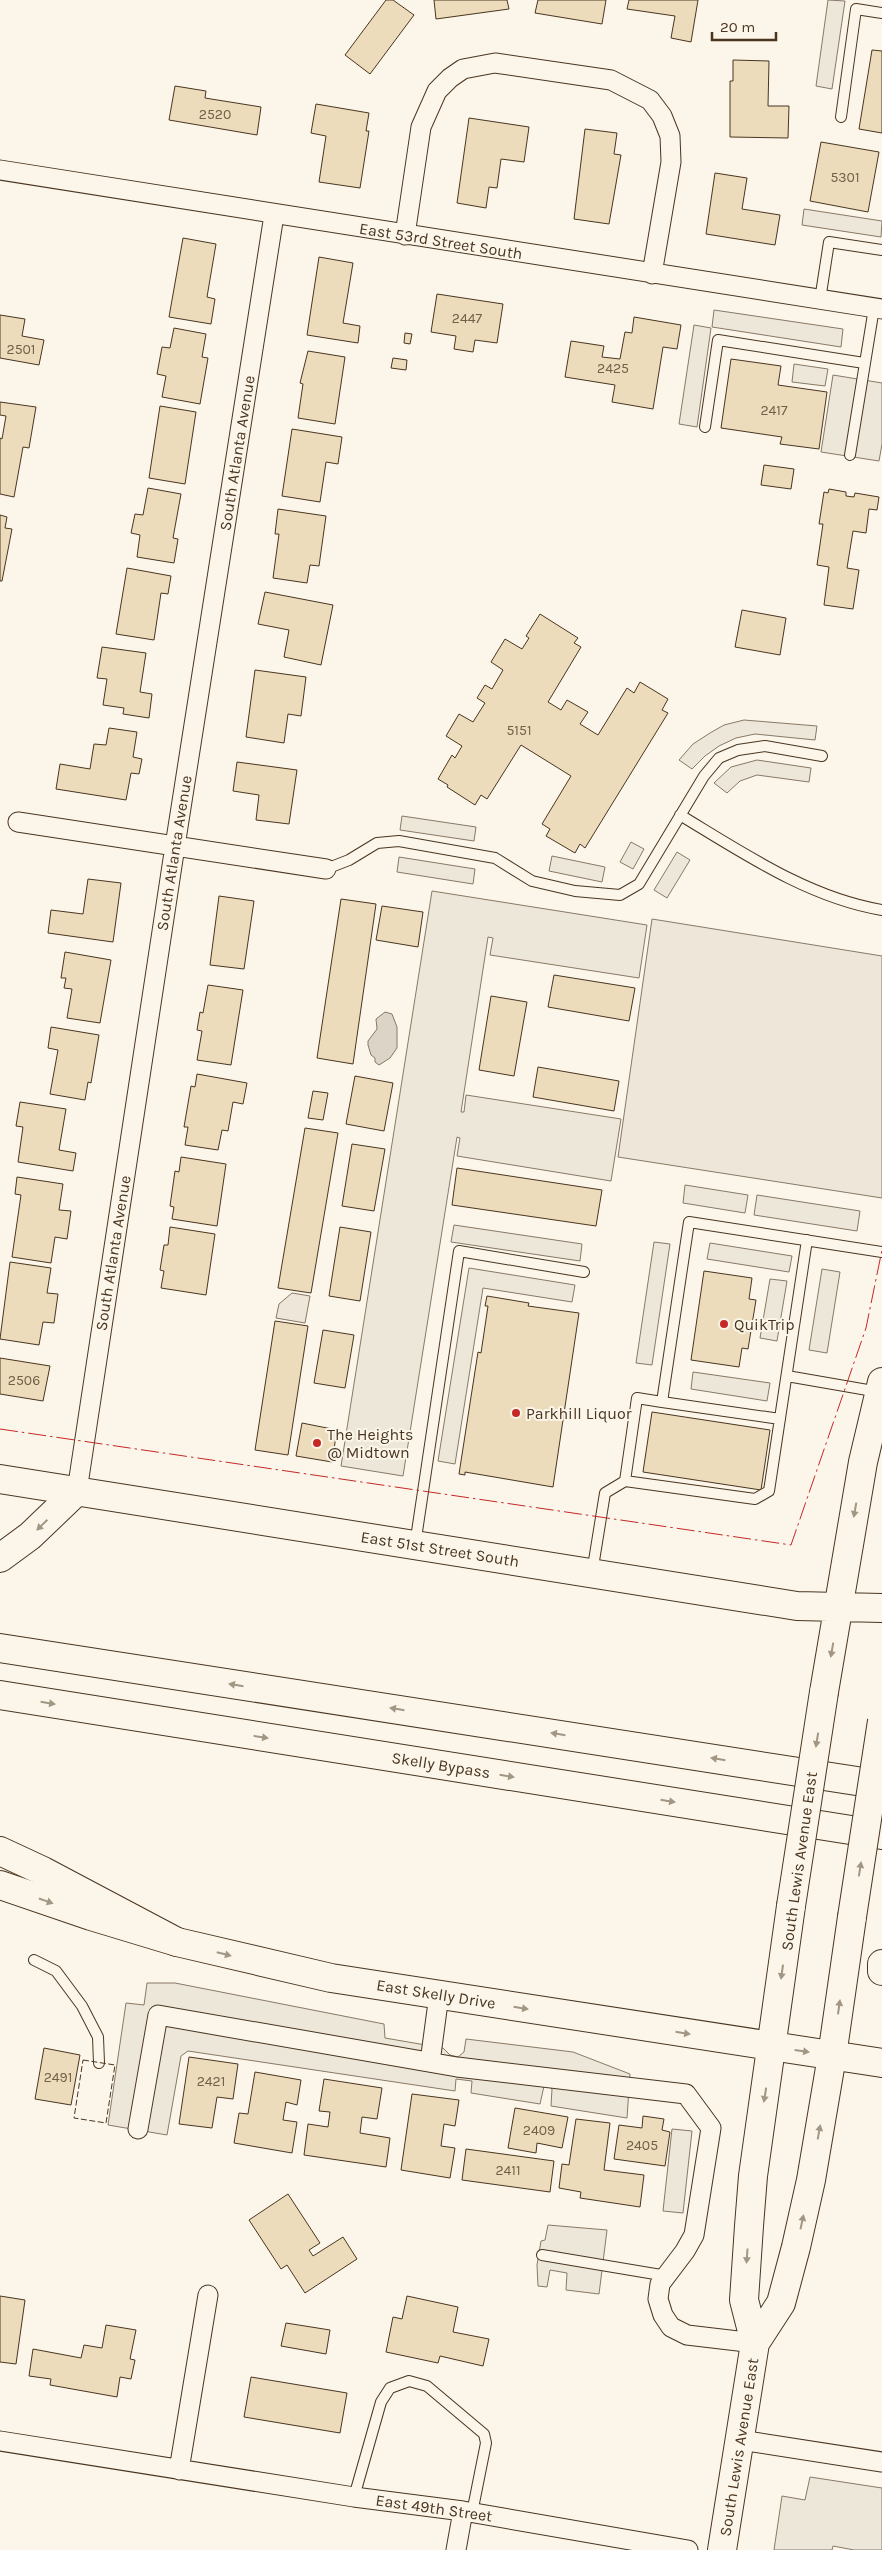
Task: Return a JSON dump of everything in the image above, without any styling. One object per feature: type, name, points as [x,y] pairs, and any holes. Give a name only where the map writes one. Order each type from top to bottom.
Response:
[{"type":"main road","name":"South Lewis Avenue East","points":[[722,2550],[755,2343],[744,2300],[753,2176],[791,1906],[824,1692],[864,1462],[881,1387]]},
{"type":"main road","name":"East 51st Street South","points":[[0,1479],[797,1606],[882,1608]]},
{"type":"main road","points":[[0,1558],[30,1536],[77,1491]]},
{"type":"main road","points":[[0,1648],[882,1785]]},
{"type":"main road","name":"Skelly Bypass","points":[[0,1695],[882,1835]]},
{"type":"main road","name":"South Lewis Avenue East","points":[[755,2343],[781,2303],[811,2180],[832,2056],[882,1721]]},
{"type":"main road","points":[[0,1851],[43,1870],[176,1942]]},
{"type":"main road","name":"East Skelly Drive","points":[[0,1885],[176,1942],[331,1978],[882,2063]]},
{"type":"main road","points":[[882,1964],[882,1971]]},
{"type":"street","points":[[405,235],[421,127],[437,91],[450,78],[464,69],[495,63],[611,80],[650,100],[662,116],[670,136],[671,162],[652,274]]},
{"type":"street","name":"East 53rd Street South","points":[[0,170],[274,215],[878,308]]},
{"type":"street","name":"South Atlanta Avenue","points":[[77,1491],[175,846],[274,215]]},
{"type":"street","points":[[18,822],[326,868]]},
{"type":"street","points":[[430,2062],[439,1995]]},
{"type":"street","points":[[138,2129],[158,2015],[430,2062],[686,2094],[711,2128],[694,2235],[685,2252],[660,2284],[658,2299],[663,2315],[671,2327],[687,2335],[755,2343]]},
{"type":"street","points":[[179,2470],[208,2295]]},
{"type":"street","points":[[740,2440],[882,2462]]},
{"type":"street","name":"East 49th Street","points":[[0,2441],[354,2497],[467,2512],[688,2550]]},
{"type":"street","points":[[456,2550],[467,2512]]},
{"type":"lane","points":[[841,117],[856,9],[882,13]]},
{"type":"lane","points":[[820,300],[829,242],[882,250]]},
{"type":"lane","points":[[850,455],[864,363],[878,308]]},
{"type":"lane","points":[[705,427],[718,340],[864,363]]},
{"type":"lane","points":[[326,868],[349,860],[377,843],[399,841],[495,858],[532,881],[575,891],[620,895],[639,884],[704,776],[719,758],[732,752],[765,746],[822,756]]},
{"type":"lane","points":[[680,816],[806,886],[855,906],[882,910]]},
{"type":"lane","points":[[662,1402],[689,1222],[882,1252]]},
{"type":"lane","points":[[592,1574],[605,1493],[625,1481],[755,1499],[770,1491],[807,1240]]},
{"type":"lane","points":[[415,1545],[459,1251],[584,1272]]},
{"type":"lane","points":[[787,1376],[881,1387]]},
{"type":"lane","points":[[625,1481],[637,1398],[780,1419]]},
{"type":"lane","points":[[34,1960],[56,1971],[82,2006],[98,2037],[99,2063]]},
{"type":"lane","points":[[542,2255],[667,2276]]},
{"type":"lane","points":[[354,2497],[381,2402],[390,2388],[409,2381],[426,2386],[484,2434],[486,2443],[467,2512]]},
{"type":"shaded area","points":[[828,0],[845,1],[832,89],[816,86]]},
{"type":"shaded area","points":[[804,209],[882,221],[881,237],[802,225]]},
{"type":"shaded area","points":[[714,310],[843,329],[841,347],[712,327]]},
{"type":"shaded area","points":[[694,325],[711,328],[697,427],[679,424]]},
{"type":"shaded area","points":[[794,364],[828,369],[825,386],[792,382]]},
{"type":"shaded area","points":[[833,375],[882,383],[882,444],[879,461],[821,452]]},
{"type":"shaded area","points":[[744,720],[817,726],[815,740],[755,734],[736,738],[719,746],[692,769],[679,760],[693,744],[710,733],[724,725]]},
{"type":"shaded area","points":[[757,760],[811,768],[809,782],[757,775],[740,781],[727,793],[714,783],[731,767]]},
{"type":"shaded area","points":[[402,816],[476,827],[474,841],[400,830]]},
{"type":"shaded area","points":[[631,842],[644,849],[633,869],[620,862]]},
{"type":"shaded area","points":[[677,852],[690,860],[667,898],[654,890]]},
{"type":"shaded area","points":[[552,856],[605,867],[602,882],[549,871]]},
{"type":"shaded area","points":[[399,857],[475,869],[473,884],[397,872]]},
{"type":"shaded area","points":[[432,891],[647,925],[639,978],[490,955],[493,938],[488,937],[461,1112],[464,1112],[466,1095],[621,1119],[611,1181],[457,1156],[460,1138],[457,1137],[403,1476],[341,1466]]},
{"type":"shaded area","points":[[652,919],[882,956],[882,1198],[618,1157]]},
{"type":"shaded area","points":[[385,1012],[392,1014],[397,1027],[397,1048],[390,1058],[379,1065],[371,1055],[368,1041],[377,1029],[376,1019]]},
{"type":"shaded area","points":[[685,1185],[748,1195],[745,1213],[683,1203]]},
{"type":"shaded area","points":[[757,1195],[860,1211],[857,1231],[754,1215]]},
{"type":"shaded area","points":[[454,1225],[582,1244],[580,1261],[451,1242]]},
{"type":"shaded area","points":[[654,1242],[670,1244],[652,1365],[636,1363]]},
{"type":"shaded area","points":[[710,1243],[792,1256],[789,1272],[707,1259]]},
{"type":"shaded area","points":[[469,1268],[575,1285],[572,1302],[483,1288],[455,1464],[438,1461]]},
{"type":"shaded area","points":[[822,1269],[840,1272],[827,1353],[809,1350]]},
{"type":"shaded area","points":[[770,1279],[787,1281],[777,1341],[760,1338]]},
{"type":"shaded area","points":[[292,1293],[310,1296],[305,1323],[276,1318],[279,1304]]},
{"type":"shaded area","points":[[693,1372],[770,1383],[767,1401],[691,1389]]},
{"type":"shaded area","points":[[147,1983],[175,1983],[384,2024],[385,2038],[443,2048],[450,2055],[458,2057],[464,2052],[466,2039],[573,2052],[630,2074],[627,2118],[551,2106],[552,2089],[547,2085],[544,2086],[540,2104],[471,2093],[472,2081],[456,2079],[455,2091],[188,2051],[181,2056],[167,2135],[108,2125],[126,2003],[144,2005]]},
{"type":"shaded area","points":[[672,2129],[692,2131],[683,2213],[663,2211]]},
{"type":"shaded area","points":[[548,2225],[607,2230],[599,2294],[566,2290],[567,2273],[550,2270],[547,2287],[538,2286],[537,2265],[541,2241],[545,2240]]},
{"type":"shaded area","points":[[810,2477],[882,2488],[882,2550],[854,2550],[833,2546],[832,2550],[774,2550],[782,2496],[805,2500]]},
{"type":"building","points":[[386,0],[393,0],[414,15],[370,74],[345,55]]},
{"type":"building","points":[[434,0],[507,0],[509,9],[436,19]]},
{"type":"building","points":[[538,0],[606,0],[602,24],[535,13]]},
{"type":"building","points":[[629,0],[698,0],[691,42],[671,38],[675,16],[627,9]]},
{"type":"building","points":[[872,50],[882,51],[882,133],[859,129]]},
{"type":"building","points":[[733,60],[769,61],[768,106],[789,106],[788,138],[730,137],[730,81],[733,81]]},
{"type":"building","points":[[175,86],[206,91],[205,98],[261,107],[257,135],[169,120]]},
{"type":"building","points":[[316,104],[369,113],[366,131],[369,131],[360,188],[319,182],[326,136],[311,133]]},
{"type":"building","points":[[469,118],[529,127],[524,162],[501,159],[497,188],[489,187],[486,208],[457,203]]},
{"type":"building","points":[[585,129],[617,133],[614,154],[621,155],[609,224],[574,219]]},
{"type":"building","points":[[821,142],[879,152],[868,212],[810,201]]},
{"type":"building","points":[[715,173],[747,178],[742,209],[780,215],[775,245],[706,234]]},
{"type":"building","points":[[183,238],[216,244],[207,297],[215,299],[211,324],[169,317]]},
{"type":"building","points":[[319,257],[353,263],[343,323],[360,326],[358,343],[307,335]]},
{"type":"building","points":[[437,294],[503,304],[497,343],[475,340],[473,352],[454,349],[456,336],[431,332]]},
{"type":"building","points":[[0,315],[25,319],[22,336],[44,340],[39,365],[0,358]]},
{"type":"building","points":[[634,317],[681,325],[677,349],[663,347],[653,409],[612,402],[615,385],[565,377],[571,341],[604,346],[602,357],[620,359],[625,332],[632,333]]},
{"type":"building","points":[[174,328],[206,334],[202,357],[208,358],[200,404],[162,397],[166,376],[157,374],[162,347],[170,348]]},
{"type":"building","points":[[405,333],[412,334],[410,344],[404,343]]},
{"type":"building","points":[[308,351],[345,357],[335,424],[298,418],[303,384],[300,383]]},
{"type":"building","points":[[393,358],[407,360],[406,370],[391,368]]},
{"type":"building","points":[[731,359],[781,366],[778,385],[827,392],[819,449],[780,444],[782,437],[721,428]]},
{"type":"building","points":[[0,402],[36,407],[29,448],[23,447],[14,497],[0,494],[0,438],[2,439],[6,416],[0,415]]},
{"type":"building","points":[[160,406],[196,412],[185,484],[149,478]]},
{"type":"building","points":[[292,429],[342,437],[338,464],[326,462],[320,502],[282,496]]},
{"type":"building","points":[[764,465],[794,469],[791,489],[761,485]]},
{"type":"building","points":[[148,488],[181,494],[173,538],[178,539],[174,563],[137,557],[140,535],[131,533],[135,514],[143,515]]},
{"type":"building","points":[[829,489],[846,492],[846,496],[854,497],[855,493],[879,497],[877,510],[869,509],[866,533],[853,531],[847,568],[859,570],[853,609],[824,605],[829,567],[817,565],[823,524],[819,524],[824,492],[828,493]]},
{"type":"building","points":[[278,509],[326,516],[319,566],[310,565],[307,583],[273,578],[279,534],[275,534]]},
{"type":"building","points":[[0,515],[7,517],[5,528],[12,529],[2,581],[0,581]]},
{"type":"building","points":[[127,568],[171,576],[168,594],[161,593],[154,640],[116,634]]},
{"type":"building","points":[[265,592],[333,605],[321,665],[284,657],[289,630],[258,624]]},
{"type":"building","points":[[742,610],[786,618],[780,655],[735,647]]},
{"type":"building","points":[[540,614],[578,638],[574,643],[581,647],[548,702],[561,710],[567,700],[588,712],[580,724],[598,735],[627,688],[634,693],[640,682],[668,699],[662,710],[668,713],[585,848],[580,844],[575,853],[546,836],[550,829],[542,824],[571,776],[521,745],[487,799],[481,795],[475,805],[438,779],[452,755],[455,758],[462,746],[446,736],[459,714],[473,722],[485,703],[477,698],[485,685],[492,689],[503,670],[491,662],[505,639],[522,649],[529,638],[526,636]]},
{"type":"building","points":[[102,647],[146,653],[140,692],[152,694],[149,718],[123,714],[124,708],[103,705],[107,679],[97,678]]},
{"type":"building","points":[[255,670],[306,677],[301,716],[288,714],[284,743],[246,737]]},
{"type":"building","points":[[109,728],[137,732],[133,757],[142,759],[139,774],[131,773],[126,800],[56,789],[60,764],[90,769],[94,744],[106,745]]},
{"type":"building","points":[[237,762],[297,770],[289,824],[256,820],[259,795],[233,791]]},
{"type":"building","points":[[88,879],[121,883],[113,942],[48,933],[51,910],[83,914]]},
{"type":"building","points":[[219,896],[254,901],[244,969],[210,965]]},
{"type":"building","points":[[341,899],[376,904],[353,1064],[317,1058]]},
{"type":"building","points":[[382,906],[423,912],[418,947],[376,940]]},
{"type":"building","points":[[65,952],[111,960],[100,1023],[67,1018],[72,989],[64,988],[66,978],[61,978]]},
{"type":"building","points":[[554,975],[635,988],[629,1021],[548,1007]]},
{"type":"building","points":[[208,985],[243,990],[231,1065],[197,1060],[202,1031],[197,1030],[200,1012],[203,1013]]},
{"type":"building","points":[[491,996],[527,1002],[514,1076],[479,1070]]},
{"type":"building","points":[[51,1027],[99,1035],[91,1083],[88,1082],[85,1100],[50,1094],[58,1050],[48,1048]]},
{"type":"building","points":[[538,1067],[619,1081],[614,1111],[533,1097]]},
{"type":"building","points":[[197,1074],[247,1083],[243,1104],[233,1102],[228,1131],[222,1130],[218,1150],[185,1145],[188,1127],[184,1127],[191,1086],[195,1087]]},
{"type":"building","points":[[355,1076],[393,1083],[384,1131],[346,1124]]},
{"type":"building","points":[[313,1091],[328,1093],[323,1120],[308,1118]]},
{"type":"building","points":[[20,1102],[66,1109],[59,1150],[76,1153],[73,1171],[18,1162],[23,1127],[16,1126]]},
{"type":"building","points":[[305,1128],[338,1133],[311,1293],[278,1288]]},
{"type":"building","points":[[352,1144],[385,1149],[374,1211],[342,1206]]},
{"type":"building","points":[[181,1157],[226,1164],[217,1226],[172,1219],[174,1207],[170,1206],[175,1171],[179,1172]]},
{"type":"building","points":[[457,1168],[602,1190],[596,1226],[452,1205]]},
{"type":"building","points":[[17,1177],[63,1184],[59,1210],[71,1211],[67,1239],[55,1237],[51,1263],[12,1257],[21,1195],[15,1194]]},
{"type":"building","points":[[170,1227],[215,1234],[206,1295],[161,1288],[164,1271],[160,1270],[164,1245],[168,1245]]},
{"type":"building","points":[[340,1227],[371,1232],[360,1301],[329,1296]]},
{"type":"building","points":[[10,1262],[51,1268],[47,1293],[58,1294],[54,1323],[43,1322],[39,1345],[0,1339]]},
{"type":"building","name":"QuikTrip","points":[[704,1271],[752,1278],[749,1299],[756,1300],[748,1349],[742,1348],[739,1367],[691,1360]]},
{"type":"building","name":"Parkhill Liquor","points":[[487,1296],[529,1303],[528,1306],[579,1313],[553,1487],[465,1472],[465,1475],[459,1474],[478,1352],[481,1353],[488,1306],[485,1306]]},
{"type":"building","points":[[275,1321],[308,1326],[288,1455],[255,1450]]},
{"type":"building","points":[[323,1330],[354,1335],[345,1388],[314,1383]]},
{"type":"building","points":[[0,1358],[50,1366],[43,1401],[0,1394]]},
{"type":"building","points":[[652,1412],[770,1430],[761,1490],[643,1472]]},
{"type":"building","name":"The Heights @ Midtown","points":[[302,1423],[337,1430],[332,1462],[296,1456]]},
{"type":"building","points":[[44,2048],[80,2055],[71,2105],[35,2099]]},
{"type":"building","points":[[189,2057],[238,2064],[233,2099],[217,2097],[212,2128],[179,2124]]},
{"type":"building","points":[[255,2072],[301,2080],[297,2105],[286,2102],[283,2120],[297,2122],[292,2153],[234,2143],[239,2113],[248,2114]]},
{"type":"building","points":[[324,2079],[382,2088],[377,2119],[362,2117],[360,2133],[390,2138],[386,2167],[304,2155],[308,2124],[328,2127],[330,2112],[319,2111]]},
{"type":"building","points":[[412,2094],[459,2100],[455,2126],[444,2124],[441,2146],[455,2148],[450,2178],[401,2170]]},
{"type":"building","points":[[515,2108],[568,2117],[562,2148],[537,2143],[536,2153],[508,2148]]},
{"type":"building","points":[[643,2116],[664,2119],[662,2130],[670,2132],[665,2166],[614,2159],[619,2125],[642,2128]]},
{"type":"building","points":[[576,2119],[610,2123],[604,2170],[644,2175],[640,2207],[580,2198],[581,2192],[559,2188],[562,2164],[569,2165]]},
{"type":"building","points":[[466,2149],[554,2161],[550,2192],[462,2180]]},
{"type":"building","points":[[288,2194],[320,2243],[309,2250],[313,2256],[343,2237],[357,2259],[305,2293],[287,2265],[281,2269],[249,2220]]},
{"type":"building","points":[[0,2296],[25,2300],[16,2364],[0,2362]]},
{"type":"building","points":[[407,2296],[458,2307],[453,2332],[489,2339],[483,2366],[440,2356],[438,2363],[386,2352],[393,2317],[402,2319]]},
{"type":"building","points":[[286,2323],[330,2330],[326,2354],[281,2346]]},
{"type":"building","points":[[106,2325],[136,2330],[130,2359],[135,2360],[131,2379],[120,2377],[117,2397],[50,2385],[51,2379],[29,2376],[33,2349],[81,2358],[84,2345],[102,2348]]},
{"type":"building","points":[[251,2377],[347,2393],[340,2433],[244,2417]]},
{"type":"fence","points":[[83,2060],[115,2065],[106,2123],[74,2118],[83,2060]]},
{"type":"power","points":[[0,1429],[791,1545],[866,1328],[882,1250]]},
{"type":"place","name":"QuikTrip","points":[[724,1324]]},
{"type":"place","name":"Parkhill Liquor","points":[[516,1413]]},
{"type":"place","name":"The Heights @ Midtown","points":[[317,1443]]}]
